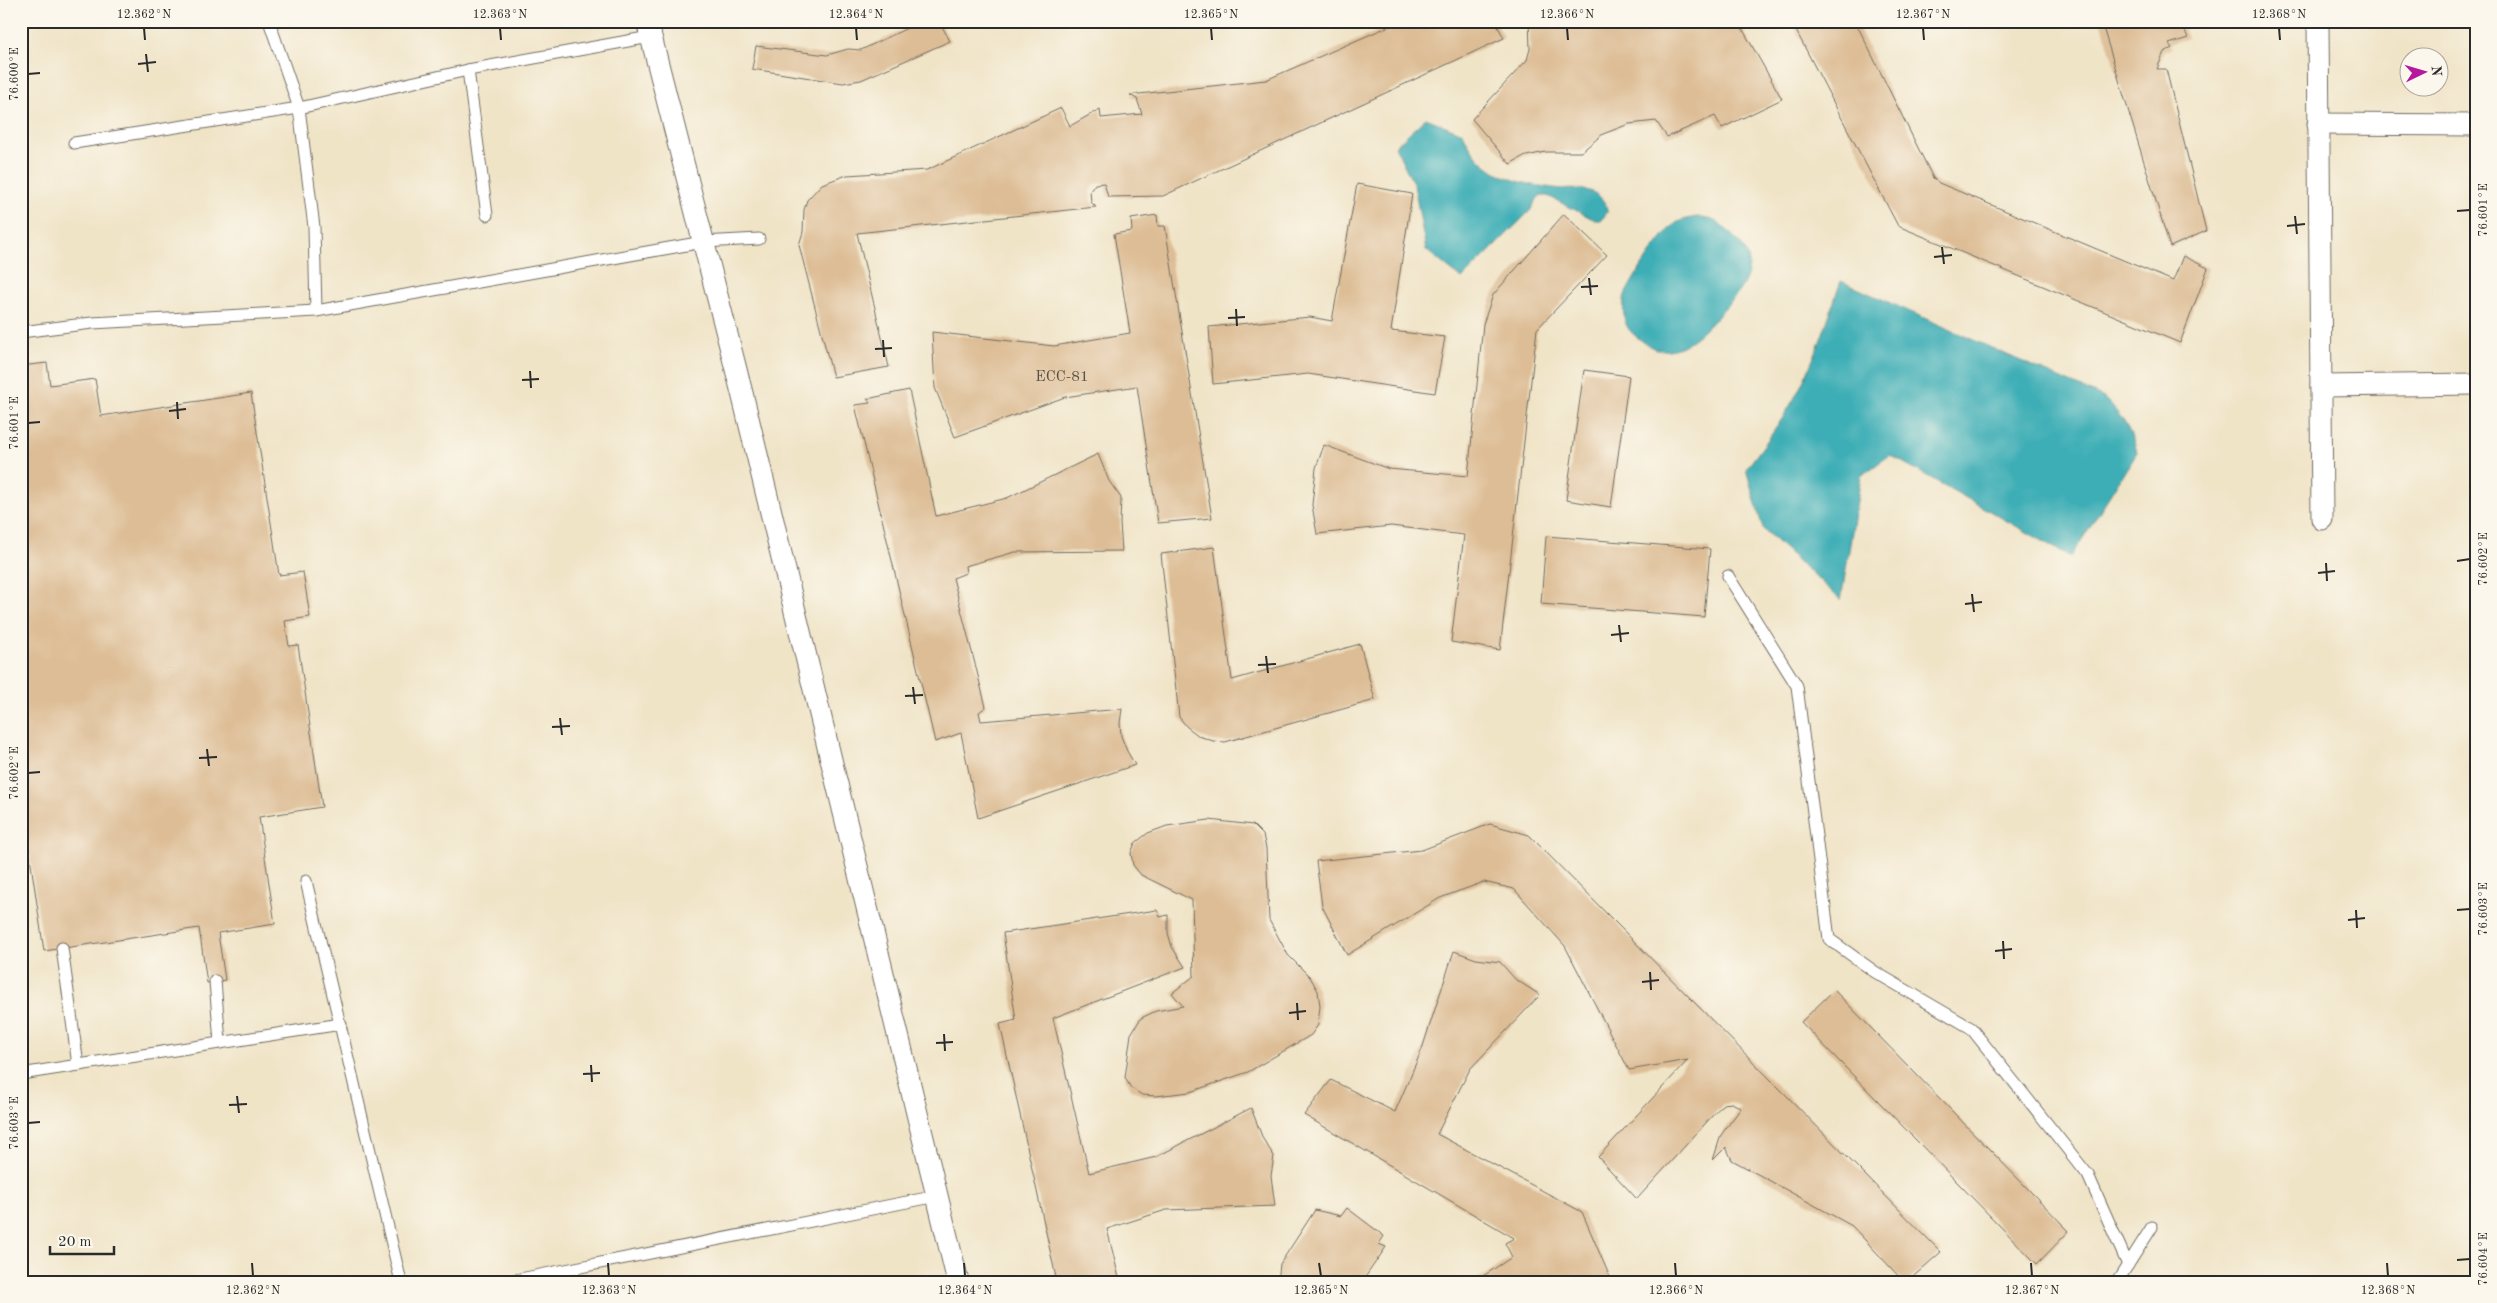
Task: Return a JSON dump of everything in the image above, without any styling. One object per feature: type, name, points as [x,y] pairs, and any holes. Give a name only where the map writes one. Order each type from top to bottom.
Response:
[{"type":"street","points":[[2318,21],[2322,519]]},
{"type":"street","points":[[649,29],[742,393],[958,1282]]},
{"type":"street","points":[[2318,124],[2476,125]]},
{"type":"street","points":[[2321,386],[2476,384]]},
{"type":"lane","points":[[268,21],[299,108],[314,227],[316,311]]},
{"type":"lane","points":[[74,143],[299,108],[649,29]]},
{"type":"lane","points":[[468,70],[487,215]]},
{"type":"lane","points":[[21,332],[92,323],[316,311],[703,242],[759,239]]},
{"type":"lane","points":[[1728,576],[1797,686],[1829,939],[1875,972],[1971,1028],[2088,1175],[2128,1265]]},
{"type":"lane","points":[[306,881],[401,1282]]},
{"type":"lane","points":[[62,948],[78,1065]]},
{"type":"lane","points":[[215,981],[220,1042]]},
{"type":"lane","points":[[21,1074],[341,1024]]},
{"type":"lane","points":[[505,1282],[937,1196]]},
{"type":"lane","points":[[2117,1282],[2152,1227]]},
{"type":"water","points":[[1426,118],[1463,133],[1480,160],[1503,176],[1531,184],[1592,192],[1604,202],[1607,213],[1601,220],[1595,220],[1548,196],[1539,196],[1530,211],[1462,279],[1426,250],[1414,185],[1395,146]]},
{"type":"water","points":[[1696,217],[1712,220],[1720,224],[1741,244],[1749,263],[1746,278],[1735,296],[1697,336],[1677,348],[1667,350],[1656,349],[1639,339],[1628,328],[1624,315],[1625,295],[1648,257],[1669,229],[1680,221]]},
{"type":"water","points":[[1841,281],[2104,398],[2115,410],[2125,423],[2137,452],[2071,557],[1890,455],[1861,476],[1841,600],[1763,529],[1746,469],[1789,408],[1801,385],[1820,341]]},
{"type":"building","points":[[922,21],[939,21],[950,41],[861,80],[843,83],[752,69],[756,46],[827,55],[848,49],[861,50]]},
{"type":"building","points":[[1401,21],[1495,21],[1504,38],[1163,196],[1108,197],[1104,183],[1095,184],[1090,191],[1091,202],[1096,207],[857,233],[889,367],[833,377],[799,245],[803,232],[804,210],[807,200],[822,184],[847,175],[927,170],[1061,108],[1070,126],[1100,109],[1101,118],[1142,114],[1137,99],[1130,95],[1266,80]]},
{"type":"building","points":[[1529,21],[1738,21],[1782,99],[1722,128],[1715,116],[1667,137],[1656,121],[1629,124],[1603,134],[1581,152],[1545,152],[1522,157],[1510,164],[1472,119],[1527,60],[1530,49]]},
{"type":"building","points":[[1791,21],[1855,21],[1933,178],[1939,183],[2173,281],[2183,256],[2208,268],[2180,343],[1898,226]]},
{"type":"building","points":[[2101,21],[2181,21],[2188,38],[2169,44],[2172,48],[2164,52],[2157,69],[2166,69],[2206,231],[2170,247]]},
{"type":"building","points":[[1357,184],[1412,194],[1391,331],[1445,337],[1435,393],[1308,374],[1213,384],[1209,327],[1310,317],[1332,321]]},
{"type":"building","points":[[1564,214],[1607,255],[1537,329],[1500,650],[1451,642],[1464,535],[1391,526],[1317,534],[1312,505],[1316,468],[1324,445],[1389,469],[1468,476],[1483,324],[1493,295]]},
{"type":"building","points":[[1157,215],[1158,226],[1165,226],[1212,518],[1158,523],[1137,386],[1065,397],[955,437],[935,388],[932,332],[1054,346],[1130,333],[1114,234],[1132,231],[1131,219]]},
{"type":"building","points":[[47,363],[50,385],[95,379],[101,416],[251,393],[279,575],[303,572],[310,617],[285,621],[289,646],[298,645],[322,807],[259,817],[275,924],[218,933],[225,980],[207,983],[199,928],[44,951],[21,797],[21,366]]},
{"type":"building","points":[[1584,370],[1629,376],[1611,507],[1566,500]]},
{"type":"building","points":[[909,390],[936,516],[1007,498],[1098,454],[1109,481],[1121,498],[1122,551],[1015,552],[965,566],[966,573],[953,578],[986,707],[979,712],[981,721],[1122,709],[1121,736],[1135,765],[978,818],[961,733],[935,742],[855,405],[870,403],[867,399]]},
{"type":"building","points":[[1546,536],[1710,549],[1704,617],[1541,604]]},
{"type":"building","points":[[1214,547],[1232,680],[1360,644],[1375,700],[1225,742],[1213,741],[1199,736],[1187,727],[1179,717],[1161,554]]},
{"type":"building","points":[[1209,820],[1253,825],[1263,835],[1266,848],[1269,920],[1288,955],[1310,977],[1318,991],[1320,1006],[1318,1025],[1311,1035],[1248,1072],[1190,1092],[1156,1096],[1142,1095],[1131,1088],[1125,1078],[1131,1034],[1141,1018],[1156,1011],[1183,1006],[1172,993],[1194,976],[1192,900],[1141,875],[1133,865],[1131,853],[1135,843],[1148,833],[1167,826]]},
{"type":"building","points":[[1490,824],[1529,835],[1941,1252],[1907,1282],[1904,1282],[1852,1226],[1732,1160],[1726,1147],[1713,1160],[1721,1135],[1741,1108],[1732,1103],[1723,1104],[1637,1199],[1598,1157],[1688,1060],[1629,1070],[1565,946],[1514,889],[1484,882],[1440,898],[1347,955],[1322,906],[1316,861],[1422,850]]},
{"type":"building","points":[[1157,910],[1160,917],[1168,915],[1168,933],[1172,947],[1185,967],[1053,1018],[1089,1173],[1156,1157],[1251,1108],[1263,1139],[1274,1156],[1271,1176],[1275,1206],[1166,1210],[1107,1229],[1120,1282],[1057,1282],[1000,1024],[1016,1020],[1003,933]]},
{"type":"building","points":[[1454,951],[1476,959],[1500,962],[1515,979],[1540,995],[1470,1069],[1437,1134],[1582,1212],[1612,1282],[1474,1282],[1512,1257],[1505,1243],[1514,1238],[1304,1115],[1331,1080],[1395,1112],[1422,1049]]},
{"type":"building","points":[[1834,990],[2069,1231],[2037,1264],[1801,1022]]},
{"type":"building","points":[[1347,1208],[1384,1236],[1379,1244],[1386,1247],[1362,1282],[1278,1282],[1280,1264],[1315,1210],[1341,1216]]}]
